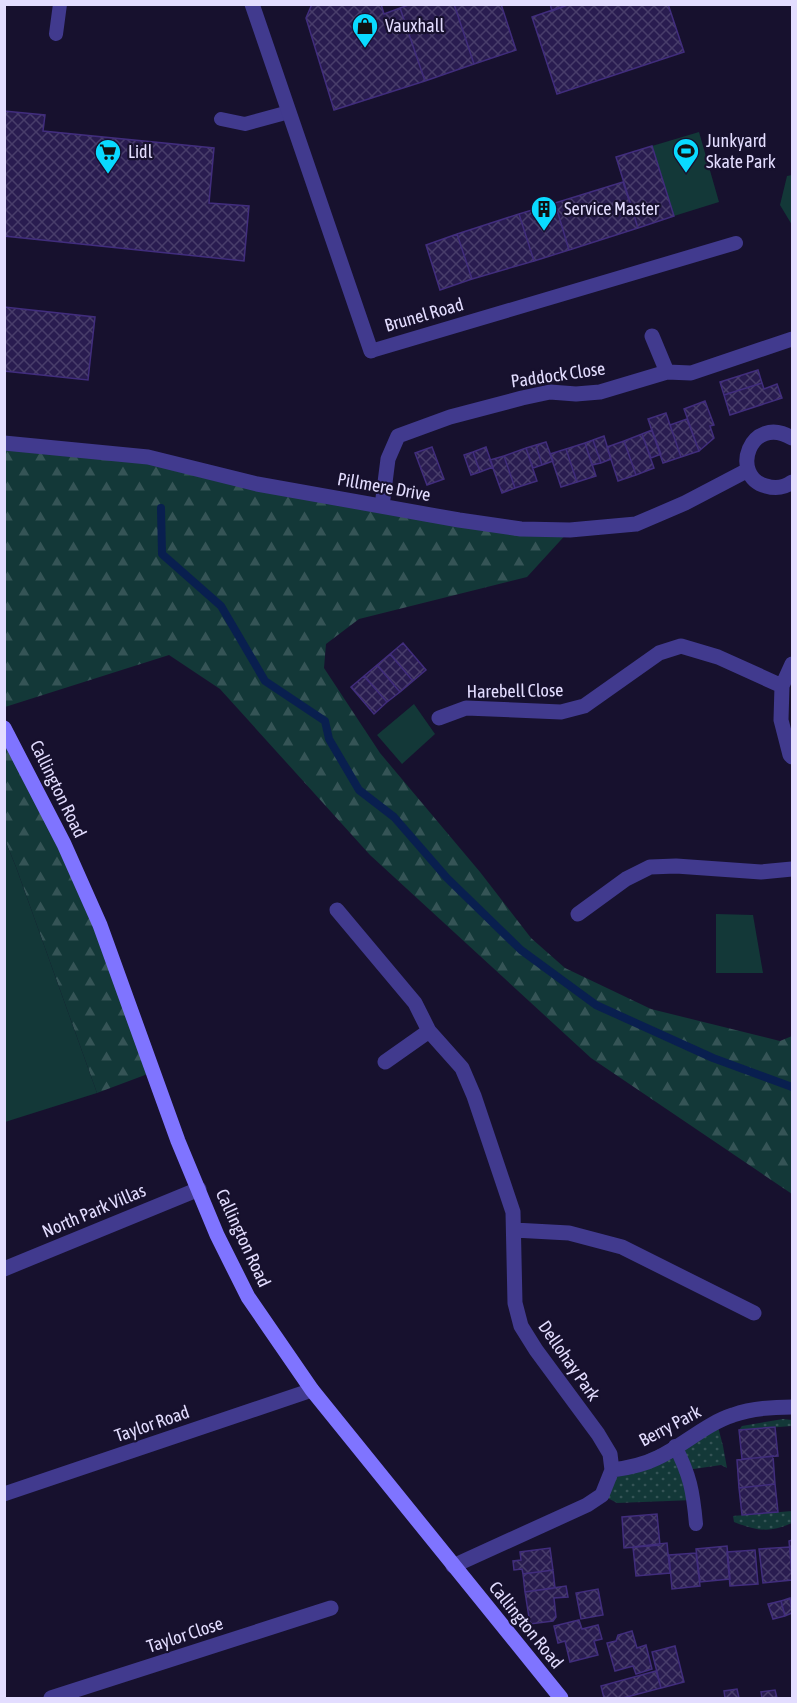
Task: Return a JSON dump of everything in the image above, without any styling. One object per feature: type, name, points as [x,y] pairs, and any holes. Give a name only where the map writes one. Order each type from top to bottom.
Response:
[{"type":"main road","name":"Callington Road","points":[[4,728],[64,844],[100,925],[178,1141],[217,1235],[248,1298],[312,1390],[561,1698]]},
{"type":"street","name":"Brunel Road","points":[[252,4],[371,351]]},
{"type":"street","points":[[652,336],[667,372]]},
{"type":"street","name":"Paddock Close","points":[[382,506],[388,459],[398,436],[450,417],[522,398],[550,392],[576,394],[600,392],[667,372],[691,373],[792,339]]},
{"type":"street","points":[[792,438],[783,433],[765,433],[750,445],[747,456],[748,470],[756,482],[775,488],[792,485]]},
{"type":"street","name":"Pillmere Drive","points":[[4,443],[148,457],[257,484],[459,520],[521,528],[570,530],[636,524],[686,503],[748,470]]},
{"type":"street","name":"Harebell Close","points":[[439,718],[466,708],[561,712],[584,706],[659,653],[681,646],[718,657],[782,686]]},
{"type":"street","points":[[792,664],[782,686],[781,720],[792,757]]},
{"type":"street","points":[[578,914],[626,879],[650,867],[676,866],[761,872],[792,869]]},
{"type":"street","name":"Dellohay Park","points":[[338,910],[415,1003],[429,1031],[462,1068],[474,1096],[513,1212],[515,1303],[521,1326],[604,1444],[610,1454],[612,1470]]},
{"type":"street","points":[[385,1062],[429,1031]]},
{"type":"street","name":"North Park Villas","points":[[4,1269],[199,1189]]},
{"type":"street","points":[[514,1230],[568,1233],[622,1247],[754,1313]]},
{"type":"street","name":"Taylor Road","points":[[4,1494],[312,1390]]},
{"type":"street","name":"Berry Park","points":[[612,1470],[632,1468],[657,1458],[732,1415],[768,1407],[792,1407]]},
{"type":"street","points":[[453,1566],[587,1505],[602,1495],[612,1470]]},
{"type":"street","name":"Taylor Close","points":[[51,1698],[331,1608]]},
{"type":"lane","points":[[56,34],[60,4]]},
{"type":"lane","points":[[221,119],[245,124],[288,112]]},
{"type":"lane","name":"Brunel Road","points":[[371,351],[736,243]]},
{"type":"lane","points":[[675,1446],[688,1472],[694,1495],[696,1524]]},
{"type":"green space","name":"Junkyard Skate Park","points":[[699,132],[719,202],[674,216],[652,146]]},
{"type":"green space","points":[[792,175],[792,225],[780,205],[787,176]]},
{"type":"green space","points":[[4,443],[60,448],[257,484],[570,530],[527,577],[359,619],[326,644],[324,668],[380,753],[480,872],[531,938],[565,968],[651,1009],[780,1041],[792,1036],[792,1194],[591,1058],[370,855],[220,689],[169,655],[5,707]]},
{"type":"green space","points":[[414,704],[435,734],[402,764],[377,735]]},
{"type":"green space","points":[[4,728],[64,844],[153,1072],[97,1093],[5,840]]},
{"type":"green space","points":[[5,840],[97,1093],[5,1122]]},
{"type":"green space","points":[[716,914],[753,915],[763,973],[716,973]]},
{"type":"green space","points":[[783,1419],[792,1420],[792,1426],[739,1430],[742,1426]]},
{"type":"green space","points":[[717,1423],[727,1468],[721,1465],[687,1470],[694,1500],[617,1503],[602,1495],[612,1470]]},
{"type":"green space","points":[[792,1511],[792,1523],[770,1529],[757,1529],[742,1525],[734,1522],[733,1516]]},
{"type":"building","name":"Vauxhall","points":[[312,4],[381,4],[384,14],[400,8],[425,81],[334,110],[306,18]]},
{"type":"building","points":[[411,4],[454,4],[474,64],[425,81],[400,8]]},
{"type":"building","points":[[454,4],[501,4],[516,50],[474,64]]},
{"type":"building","points":[[550,4],[570,4],[552,11]]},
{"type":"building","points":[[570,4],[668,4],[684,52],[557,94],[532,17]]},
{"type":"building","name":"Lidl","points":[[4,111],[45,115],[43,131],[214,148],[209,203],[249,206],[244,261],[4,236]]},
{"type":"building","points":[[652,146],[674,216],[638,228],[616,157]]},
{"type":"building","points":[[623,182],[638,228],[569,250],[555,203]]},
{"type":"building","name":"Service Master","points":[[555,203],[569,250],[534,261],[519,214]]},
{"type":"building","points":[[519,214],[534,261],[472,279],[457,234]]},
{"type":"building","points":[[457,234],[472,279],[440,290],[426,245]]},
{"type":"building","points":[[4,307],[95,317],[88,380],[4,371]]},
{"type":"building","points":[[758,370],[762,383],[724,395],[720,382]]},
{"type":"building","points":[[762,383],[764,389],[777,384],[782,398],[730,415],[724,395]]},
{"type":"building","points":[[705,401],[714,425],[710,426],[714,438],[699,451],[684,409]]},
{"type":"building","points":[[666,413],[681,457],[663,463],[648,419]]},
{"type":"building","points":[[687,419],[699,451],[681,457],[670,425]]},
{"type":"building","points":[[652,430],[661,454],[651,458],[642,434]]},
{"type":"building","points":[[642,434],[654,468],[636,475],[624,441]]},
{"type":"building","points":[[604,436],[611,459],[601,463],[593,440]]},
{"type":"building","points":[[593,440],[601,463],[592,465],[585,443]]},
{"type":"building","points":[[624,441],[636,475],[618,481],[607,447]]},
{"type":"building","points":[[546,442],[553,461],[542,465],[536,445]]},
{"type":"building","points":[[585,443],[596,476],[577,482],[566,449]]},
{"type":"building","points":[[536,445],[542,465],[533,468],[526,448]]},
{"type":"building","points":[[432,447],[444,479],[427,485],[415,453]]},
{"type":"building","points":[[486,447],[493,467],[480,472],[473,452]]},
{"type":"building","points":[[526,448],[537,481],[515,488],[504,456]]},
{"type":"building","points":[[566,449],[577,482],[561,487],[550,454]]},
{"type":"building","points":[[473,452],[480,472],[471,475],[464,455]]},
{"type":"building","points":[[504,456],[515,488],[502,493],[490,460]]},
{"type":"building","points":[[403,643],[426,670],[413,681],[390,654]]},
{"type":"building","points":[[390,654],[413,681],[400,692],[377,665]]},
{"type":"building","points":[[377,665],[400,692],[387,702],[364,676]]},
{"type":"building","points":[[364,676],[387,702],[374,714],[351,687]]},
{"type":"building","points":[[775,1427],[778,1456],[742,1459],[739,1430]]},
{"type":"building","points":[[773,1456],[775,1484],[739,1488],[737,1460]]},
{"type":"building","points":[[775,1484],[778,1512],[742,1515],[739,1488]]},
{"type":"building","points":[[657,1514],[660,1545],[624,1548],[622,1517]]},
{"type":"building","points":[[792,1540],[792,1573],[789,1541]]},
{"type":"building","points":[[667,1543],[670,1573],[636,1576],[633,1547]]},
{"type":"building","points":[[727,1546],[730,1579],[700,1582],[696,1549]]},
{"type":"building","points":[[790,1547],[792,1580],[763,1583],[759,1549]]},
{"type":"building","points":[[550,1548],[553,1570],[523,1574],[522,1569],[514,1570],[513,1561],[521,1560],[520,1552]]},
{"type":"building","points":[[755,1550],[758,1584],[730,1586],[727,1552]]},
{"type":"building","points":[[696,1553],[700,1586],[672,1589],[669,1555]]},
{"type":"building","points":[[553,1570],[555,1588],[525,1592],[523,1574]]},
{"type":"building","points":[[566,1586],[568,1597],[554,1598],[556,1617],[553,1621],[530,1624],[525,1592]]},
{"type":"building","points":[[598,1589],[603,1615],[581,1619],[576,1593]]},
{"type":"building","points":[[790,1598],[792,1613],[785,1616],[781,1601]]},
{"type":"building","points":[[781,1601],[785,1616],[773,1619],[768,1604]]},
{"type":"building","points":[[579,1620],[582,1629],[598,1625],[602,1639],[594,1641],[598,1655],[570,1662],[565,1641],[558,1643],[554,1626]]},
{"type":"building","points":[[632,1631],[637,1648],[646,1645],[652,1669],[636,1674],[633,1666],[615,1671],[607,1643],[616,1641],[618,1635]]},
{"type":"building","points":[[675,1646],[684,1682],[661,1688],[652,1652]]},
{"type":"building","points":[[656,1671],[661,1688],[623,1698],[604,1698],[601,1686]]},
{"type":"building","points":[[737,1689],[739,1698],[725,1698],[724,1691]]},
{"type":"building","points":[[775,1690],[777,1698],[762,1698],[761,1692]]},
{"type":"waterway","points":[[161,508],[162,554],[221,606],[265,681],[325,721],[329,739],[359,790],[394,817],[447,878],[521,950],[596,1005],[713,1058],[792,1087]]},
{"type":"place","name":"Vauxhall","points":[[365,49]]},
{"type":"place","name":"Junkyard Skate Park","points":[[686,174]]},
{"type":"place","name":"Lidl","points":[[108,175]]},
{"type":"place","name":"Service Master","points":[[544,232]]}]
